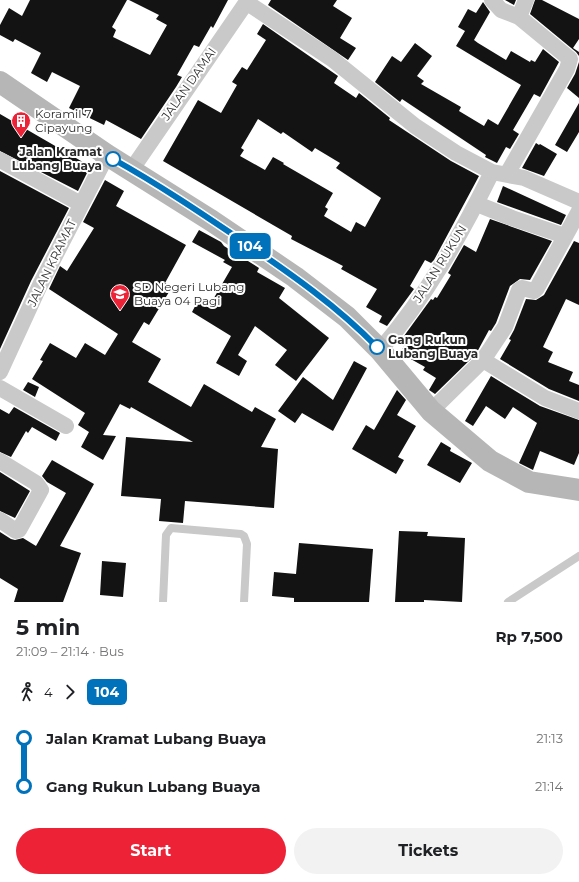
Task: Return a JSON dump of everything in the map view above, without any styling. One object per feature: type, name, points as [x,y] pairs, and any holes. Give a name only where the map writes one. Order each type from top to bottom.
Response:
[{"type":"main road","points":[[0,82],[107,155],[132,169],[212,220],[295,277],[347,317],[380,350],[431,411],[490,461],[528,482],[579,490]]},
{"type":"street","name":"JALAN RUKUN","points":[[380,350],[435,276],[477,204],[500,173],[570,63],[569,56],[519,17],[501,10],[492,0]]},
{"type":"street","points":[[519,17],[526,0]]},
{"type":"street","points":[[247,1],[332,59],[415,126],[456,153],[500,173],[528,179],[579,202]]},
{"type":"street","name":"JALAN DAMAI","points":[[132,169],[247,1]]},
{"type":"street","name":"JALAN KRAMAT","points":[[1,368],[40,285],[107,155]]},
{"type":"street","points":[[0,160],[81,204]]},
{"type":"street","points":[[477,204],[565,236]]},
{"type":"street","points":[[431,411],[483,360],[505,326],[519,290],[522,288],[534,291],[537,288],[579,211]]},
{"type":"street","points":[[483,360],[545,398],[579,411]]},
{"type":"street","points":[[0,388],[66,426]]},
{"type":"street","points":[[0,461],[36,483],[41,490],[19,530],[16,531],[0,520]]},
{"type":"lane","points":[[163,602],[166,535],[171,528],[241,534],[244,536],[247,544],[244,602]]},
{"type":"lane","points":[[508,602],[579,556]]},
{"type":"building","points":[[30,0],[127,0],[112,27],[116,30],[113,37],[150,55],[167,25],[156,19],[159,15],[129,0],[228,0],[213,28],[211,26],[199,47],[194,45],[177,75],[182,77],[141,139],[106,120],[104,125],[69,108],[80,86],[52,72],[47,82],[31,73],[41,53],[15,39],[13,42],[0,35],[0,25],[9,8],[22,16]]},
{"type":"building","points":[[271,0],[337,0],[333,6],[352,18],[340,38],[356,48],[348,60],[268,5]]},
{"type":"building","points":[[505,0],[516,0],[514,5]]},
{"type":"building","points":[[535,0],[542,0],[579,19],[579,39],[573,48],[579,52],[579,56],[530,14]]},
{"type":"building","points":[[483,2],[490,12],[474,40],[506,60],[511,51],[530,62],[531,60],[535,62],[543,49],[559,62],[540,97],[534,94],[513,130],[519,134],[510,149],[506,147],[497,163],[485,157],[486,155],[402,99],[400,102],[375,82],[392,56],[401,62],[415,43],[432,56],[417,76],[424,81],[421,84],[461,107],[459,111],[484,126],[488,119],[498,125],[521,85],[456,46],[465,31],[458,27],[468,9],[476,13]]},
{"type":"building","points":[[263,24],[338,76],[334,83],[356,98],[359,93],[390,118],[389,120],[451,161],[479,176],[434,260],[431,263],[425,260],[410,286],[414,289],[387,326],[379,322],[382,316],[366,307],[377,289],[341,269],[343,266],[291,239],[292,236],[163,161],[198,100],[221,113],[237,85],[232,82],[242,67],[247,70],[266,40],[257,34]],"holes":[[[258,119],[281,134],[283,132],[312,152],[315,148],[340,163],[336,168],[381,198],[365,227],[356,222],[351,232],[324,216],[328,209],[325,207],[333,193],[283,164],[284,163],[273,157],[265,170],[240,156],[244,150],[241,148]]]},
{"type":"building","points":[[579,62],[579,98],[567,88],[575,74]]},
{"type":"building","points":[[579,103],[579,132],[567,152],[555,145]]},
{"type":"building","name":"Koramil 7 Cipayung","points":[[0,114],[88,165],[85,170],[88,171],[78,191],[0,151]]},
{"type":"building","points":[[536,143],[557,154],[544,176],[522,168]]},
{"type":"building","points":[[0,171],[69,208],[31,281],[0,349]]},
{"type":"building","points":[[105,180],[124,191],[116,206],[186,245],[165,283],[172,287],[149,325],[144,322],[132,342],[161,359],[148,382],[191,407],[204,384],[252,412],[255,407],[276,419],[261,447],[278,449],[274,508],[185,501],[183,523],[159,521],[161,499],[121,496],[126,437],[193,442],[131,407],[130,409],[120,404],[103,435],[116,436],[103,460],[81,447],[89,432],[78,425],[85,413],[32,379],[43,361],[40,360],[50,343],[76,358],[85,343],[105,355],[118,334],[49,289],[60,266],[67,271],[94,228],[83,222]]},
{"type":"building","points":[[503,186],[566,215],[561,225],[497,202]]},
{"type":"building","points":[[490,219],[552,241],[530,280],[520,279],[510,286],[496,323],[491,331],[489,330],[476,354],[435,394],[429,390],[436,378],[423,370],[425,367],[400,353],[408,339],[404,336],[431,299],[433,300],[435,297],[437,298],[451,275],[448,273],[464,245],[476,252]]},
{"type":"building","points":[[199,230],[221,242],[224,246],[259,268],[257,272],[285,288],[279,298],[329,338],[296,381],[275,365],[287,350],[255,326],[238,355],[247,361],[239,376],[216,363],[231,336],[192,312],[200,297],[211,303],[232,267],[223,262],[225,260],[192,242]]},
{"type":"building","points":[[574,241],[579,243],[579,305],[566,299],[543,347],[553,352],[548,362],[573,372],[569,381],[579,385],[579,401],[549,389],[500,359],[511,340],[509,339],[526,299],[536,300],[544,295]]},
{"type":"building","points":[[354,361],[367,368],[333,431],[302,413],[295,423],[278,411],[303,377],[333,400]]},
{"type":"building","points":[[491,376],[540,406],[579,420],[579,453],[574,465],[540,451],[533,470],[519,463],[537,423],[513,407],[505,419],[486,406],[473,426],[465,421]]},
{"type":"building","points":[[28,382],[39,387],[35,397],[23,390]]},
{"type":"building","points":[[397,390],[406,400],[397,415],[416,426],[398,457],[404,460],[396,474],[352,449],[366,425],[374,430]]},
{"type":"building","points":[[14,407],[60,433],[56,441],[32,427],[28,433],[26,431],[11,457],[0,452],[0,409],[9,414]]},
{"type":"building","points":[[441,442],[451,448],[450,451],[472,463],[460,483],[427,465]]},
{"type":"building","points":[[52,460],[94,484],[60,546],[81,553],[63,602],[14,602],[18,589],[0,578],[0,532],[11,539],[15,540],[23,538],[36,546],[66,493],[47,482],[42,476]]},
{"type":"building","points":[[0,472],[30,491],[15,518],[0,511]]},
{"type":"building","points":[[399,531],[428,532],[427,536],[465,538],[462,602],[424,600],[424,602],[395,602]]},
{"type":"building","points":[[299,543],[373,549],[369,602],[294,602],[294,598],[272,596],[274,572],[296,574]]},
{"type":"building","points":[[102,561],[126,563],[123,597],[100,595]]},
{"type":"bus line","name":"104","points":[[113,159],[132,169],[212,220],[295,277],[347,317],[377,347]]},
{"type":"place","name":"Koramil 7 Cipayung","points":[[21,138]]},
{"type":"place","name":"Jalan Kramat Lubang Buaya","points":[[113,159]]},
{"type":"place","name":"SD Negeri Lubang Buaya 04 Pagi","points":[[120,311]]},
{"type":"place","name":"Gang Rukun Lubang Buaya","points":[[377,347]]}]
